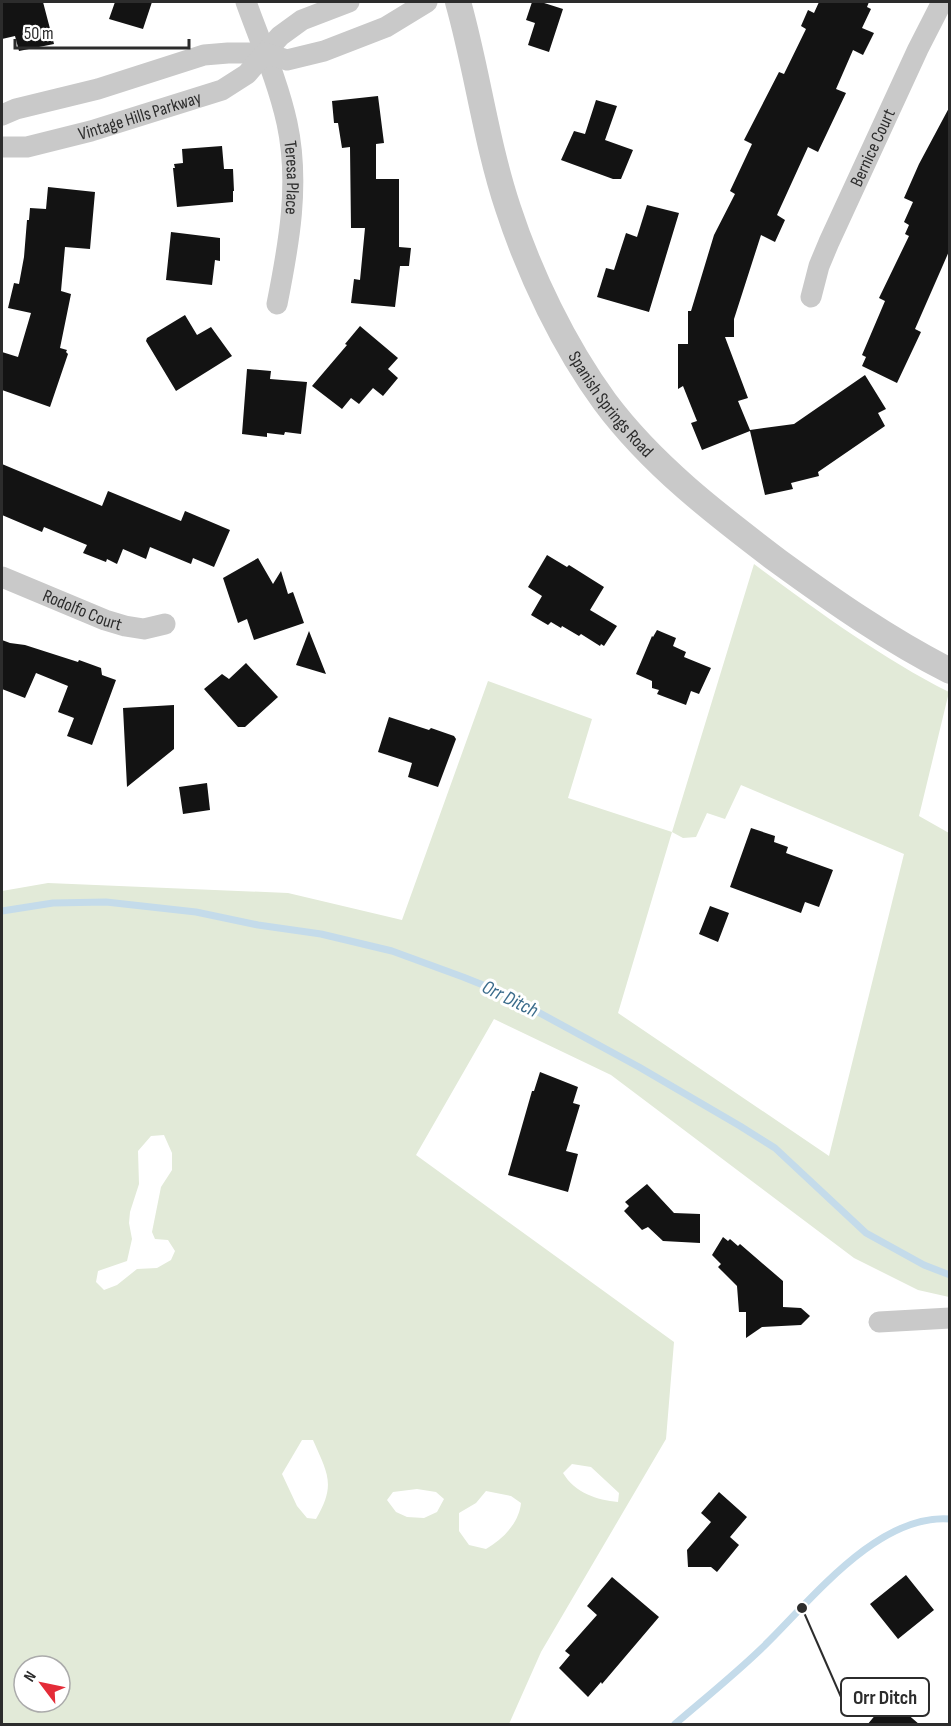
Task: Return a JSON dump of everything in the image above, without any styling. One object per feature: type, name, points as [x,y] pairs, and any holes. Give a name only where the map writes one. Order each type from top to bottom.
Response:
[{"type":"street","name":"Teresa Place","points":[[246,2],[287,123],[293,183],[288,251],[277,304]]},
{"type":"street","name":"Vintage Hills Parkway","points":[[2,147],[27,147],[91,131],[222,90],[247,74],[280,36],[302,20],[349,2]]},
{"type":"street","name":"Vintage Hills Parkway","points":[[2,115],[16,109],[98,89],[204,55],[265,53],[287,60],[324,51],[386,27],[427,2]]},
{"type":"street","name":"Spanish Springs Road","points":[[458,2],[508,209],[554,319],[606,404],[639,442],[677,480],[722,518],[855,615],[950,671]]},
{"type":"street","name":"Bernice Court","points":[[811,297],[819,266],[829,242],[942,2]]},
{"type":"street","name":"Rodolfo Court","points":[[2,577],[105,620],[125,626],[144,629],[165,624]]},
{"type":"street","points":[[879,1322],[950,1318]]},
{"type":"green space","points":[[754,564],[873,648],[949,692],[919,816],[949,833],[949,1297],[918,1290],[854,1258],[611,1075],[494,1019],[416,1155],[674,1342],[666,1439],[541,1652],[509,1724],[2,1724],[2,891],[48,883],[288,893],[402,920],[488,681],[592,719],[568,798],[672,832]],"holes":[[[741,785],[904,854],[829,1156],[618,1013],[672,832],[683,838],[696,837],[707,813],[725,819]],[[164,1135],[172,1153],[172,1170],[161,1187],[152,1232],[155,1239],[168,1240],[175,1251],[171,1260],[157,1268],[137,1269],[117,1285],[104,1290],[96,1282],[98,1271],[127,1261],[132,1239],[129,1223],[130,1212],[139,1184],[138,1151],[151,1136]],[[302,1440],[313,1440],[328,1480],[326,1497],[316,1519],[307,1518],[297,1506],[282,1474]],[[572,1464],[591,1467],[619,1493],[618,1502],[587,1494],[574,1486],[563,1473]],[[417,1489],[436,1492],[444,1499],[437,1512],[424,1518],[407,1517],[396,1512],[387,1500],[393,1492]],[[486,1491],[511,1496],[521,1503],[514,1524],[486,1549],[469,1545],[459,1531],[459,1513],[476,1503]]]},
{"type":"building","points":[[2,2],[43,2],[54,44],[19,51],[15,36],[2,39]]},
{"type":"building","points":[[115,2],[152,2],[143,29],[109,19]]},
{"type":"building","points":[[532,2],[541,2],[563,9],[549,52],[528,45],[535,23],[526,20]]},
{"type":"building","points":[[819,2],[869,2],[867,7],[871,9],[862,28],[874,33],[863,55],[853,50],[836,89],[846,93],[818,152],[808,147],[777,215],[785,220],[775,242],[761,235],[734,319],[734,337],[725,337],[748,398],[738,401],[750,430],[794,424],[865,375],[886,409],[878,413],[885,426],[818,472],[819,476],[791,483],[793,489],[765,495],[750,431],[702,450],[691,423],[697,421],[683,386],[678,389],[678,344],[688,344],[688,311],[691,311],[714,235],[735,194],[730,191],[752,144],[744,140],[779,72],[784,74],[806,29],[801,26],[808,10],[814,13]]},
{"type":"building","points":[[378,96],[384,143],[376,144],[376,179],[399,179],[399,247],[411,248],[409,266],[400,266],[395,307],[351,303],[354,279],[360,280],[365,228],[351,228],[350,147],[342,148],[338,123],[334,123],[332,101]]},
{"type":"building","points":[[596,100],[617,106],[605,140],[633,150],[621,179],[613,179],[561,160],[574,131],[585,134]]},
{"type":"building","points":[[950,106],[950,249],[915,329],[921,332],[897,383],[862,366],[866,357],[862,355],[885,301],[879,298],[909,236],[905,234],[909,225],[904,222],[913,202],[904,198]]},
{"type":"building","points":[[222,146],[224,169],[233,169],[233,202],[177,207],[173,168],[175,168],[174,164],[183,163],[182,149]]},
{"type":"building","points":[[48,187],[95,192],[90,249],[65,247],[61,291],[71,294],[60,348],[67,350],[68,354],[50,407],[2,390],[2,352],[18,357],[31,313],[8,308],[14,283],[19,284],[27,220],[29,220],[30,208],[46,209]]},
{"type":"building","points":[[647,205],[679,213],[649,312],[597,297],[606,268],[614,270],[626,233],[637,237]]},
{"type":"building","points":[[171,232],[220,238],[220,261],[215,260],[212,285],[166,280]]},
{"type":"building","points":[[185,315],[197,335],[211,327],[232,356],[176,391],[146,341],[147,338]]},
{"type":"building","points":[[360,326],[398,358],[388,369],[398,378],[383,396],[373,388],[359,404],[351,398],[342,409],[312,386]]},
{"type":"building","points":[[247,369],[271,371],[270,379],[307,382],[301,434],[267,433],[267,437],[242,434]]},
{"type":"building","points":[[2,464],[102,506],[108,491],[181,521],[185,511],[230,530],[214,567],[193,558],[191,564],[150,547],[146,559],[123,549],[117,564],[107,559],[106,562],[83,553],[87,545],[44,527],[42,532],[2,515]]},
{"type":"building","points":[[547,555],[567,567],[569,565],[604,587],[590,610],[617,626],[604,646],[562,626],[561,628],[551,622],[548,625],[531,615],[542,596],[528,587]]},
{"type":"building","points":[[258,558],[273,584],[281,571],[288,594],[293,592],[304,623],[254,640],[247,619],[238,623],[223,578]]},
{"type":"building","points":[[657,630],[676,638],[673,646],[686,652],[684,657],[711,668],[699,694],[691,691],[686,705],[657,694],[659,690],[652,688],[652,681],[636,674],[652,636]]},
{"type":"building","points":[[309,631],[326,674],[296,665]]},
{"type":"building","points":[[2,640],[78,662],[79,660],[101,668],[102,675],[116,680],[92,745],[67,736],[74,718],[58,712],[68,686],[36,673],[25,698],[2,689]]},
{"type":"building","points":[[246,663],[278,697],[245,727],[238,727],[204,689],[222,674],[229,679]]},
{"type":"building","points":[[174,705],[174,749],[127,787],[123,708]]},
{"type":"building","points":[[389,717],[454,736],[456,739],[438,787],[408,777],[412,763],[378,752]]},
{"type":"building","points":[[207,783],[210,810],[183,814],[179,787]]},
{"type":"building","points":[[751,828],[775,836],[774,842],[788,847],[786,853],[833,870],[819,907],[805,902],[801,913],[730,887]]},
{"type":"building","points":[[710,906],[729,913],[718,942],[699,934]]},
{"type":"building","points":[[540,1072],[578,1087],[573,1103],[580,1105],[566,1151],[578,1154],[568,1192],[508,1175],[532,1091],[534,1091]]},
{"type":"building","points":[[647,1184],[674,1213],[700,1214],[700,1243],[663,1241],[648,1227],[642,1230],[624,1211],[629,1206],[625,1202]]},
{"type":"building","points":[[723,1237],[728,1241],[730,1239],[738,1246],[740,1244],[783,1281],[783,1307],[801,1308],[810,1316],[801,1325],[762,1327],[746,1338],[746,1312],[739,1312],[737,1286],[718,1267],[721,1264],[712,1255]]},
{"type":"building","points":[[719,1492],[747,1517],[730,1537],[739,1545],[717,1572],[711,1567],[688,1567],[687,1550],[711,1522],[701,1513]]},
{"type":"building","points":[[906,1575],[934,1610],[898,1639],[870,1604]]},
{"type":"building","points":[[612,1577],[659,1617],[602,1684],[601,1682],[588,1697],[559,1668],[570,1655],[565,1651],[597,1615],[587,1606]]},
{"type":"building","points":[[892,1695],[908,1709],[905,1712],[920,1725],[867,1725]]},
{"type":"waterway","name":"Orr Ditch","points":[[2,911],[53,903],[106,902],[196,912],[258,925],[321,934],[392,951],[463,977],[503,993],[639,1067],[740,1126],[775,1148],[866,1233],[924,1265],[950,1275]]},
{"type":"waterway","name":"Orr Ditch","points":[[675,1724],[751,1658],[846,1564],[871,1545],[896,1530],[923,1521],[950,1519]]},
{"type":"place","name":"Orr Ditch","points":[[802,1608]]}]
